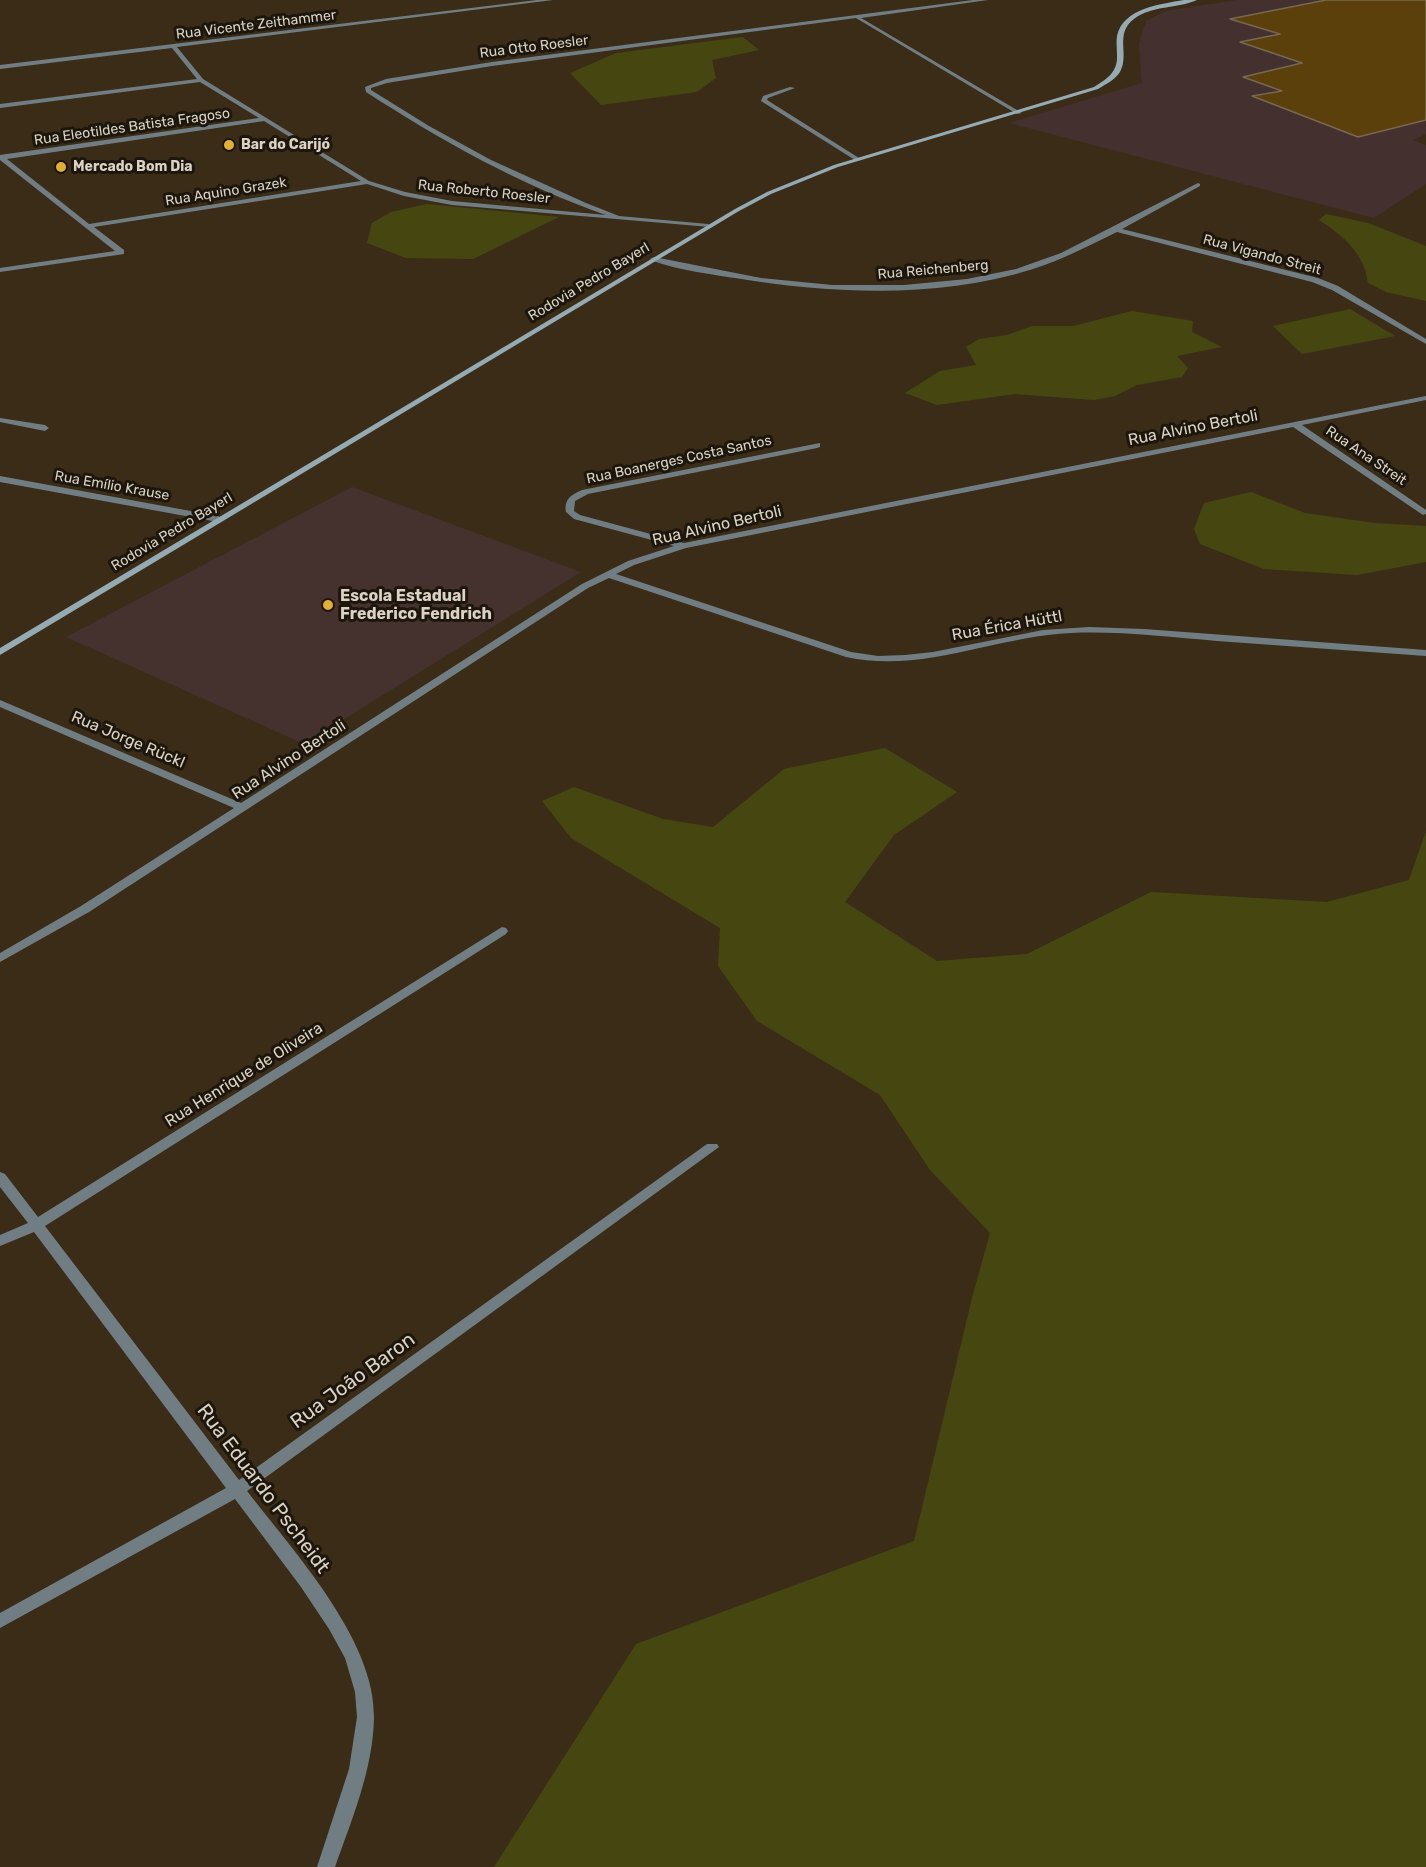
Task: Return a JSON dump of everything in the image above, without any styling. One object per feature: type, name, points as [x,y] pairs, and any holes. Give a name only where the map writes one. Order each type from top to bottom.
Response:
[{"type":"main road","name":"Rodovia Pedro Bayerl","points":[[0,652],[708,226],[769,193],[857,159],[1019,113],[1104,84],[1115,75],[1122,63],[1120,35],[1128,22],[1152,9],[1194,0]]},
{"type":"street","name":"Rua Vicente Zeithammer","points":[[0,67],[550,0]]},
{"type":"street","name":"Rua Otto Roesler","points":[[616,216],[554,195],[437,135],[368,91],[368,87],[386,81],[492,64],[985,0]]},
{"type":"street","points":[[858,18],[1019,113]]},
{"type":"street","points":[[174,47],[201,80]]},
{"type":"street","points":[[0,106],[201,80]]},
{"type":"street","name":"Rua Roberto Roesler","points":[[201,80],[368,182],[427,200],[708,226]]},
{"type":"street","points":[[792,88],[765,97],[764,101],[857,159]]},
{"type":"street","name":"Rua Eleotildes Batista Fragoso","points":[[1,158],[267,119]]},
{"type":"street","points":[[0,270],[121,252],[1,158]]},
{"type":"street","name":"Rua Aquino Grazek","points":[[88,226],[368,182]]},
{"type":"street","name":"Rua Reichenberg","points":[[654,259],[712,274],[767,283],[830,288],[906,287],[1007,274],[1044,262],[1115,229],[1198,185]]},
{"type":"street","name":"Rua Vigando Streit","points":[[1115,229],[1315,280],[1335,288],[1426,342]]},
{"type":"street","name":"Rua Alvino Bertoli","points":[[0,958],[85,909],[607,574],[631,562],[684,546],[1426,398]]},
{"type":"street","points":[[0,420],[45,428]]},
{"type":"street","name":"Rua Ana Streit","points":[[1293,423],[1423,512]]},
{"type":"street","name":"Rua Boanerges Costa Santos","points":[[684,546],[577,517],[570,512],[569,504],[573,498],[585,492],[817,445]]},
{"type":"street","name":"Rua Emílio Krause","points":[[0,479],[218,519]]},
{"type":"street","name":"Rua Érica Hüttl","points":[[607,574],[872,660],[921,657],[1030,635],[1068,630],[1125,631],[1426,653]]},
{"type":"street","name":"Rua Jorge Rückl","points":[[0,703],[243,808]]},
{"type":"street","name":"Rua Henrique de Oliveira","points":[[0,1241],[37,1225],[502,931]]},
{"type":"street","name":"Rua João Baron","points":[[0,1621],[238,1489],[712,1147]]},
{"type":"street","name":"Rua Eduardo Pscheidt","points":[[0,1177],[238,1489],[341,1633],[358,1669],[367,1703],[363,1745],[343,1820],[326,1867]]},
{"type":"shaded area","points":[[1237,0],[1426,0],[1426,134],[1413,140],[1426,145],[1426,184],[1374,218],[1009,123],[1142,83],[1139,44],[1146,21],[1166,11]]},
{"type":"shaded area","points":[[743,37],[759,50],[712,60],[716,78],[697,92],[601,105],[570,73],[616,53]]},
{"type":"shaded area","points":[[427,204],[559,217],[473,259],[406,258],[367,243],[372,223],[391,212]]},
{"type":"shaded area","points":[[1326,214],[1368,223],[1426,246],[1426,301],[1386,292],[1368,283],[1362,262],[1351,246],[1319,220]]},
{"type":"shaded area","points":[[1350,309],[1395,336],[1302,354],[1273,326]]},
{"type":"shaded area","points":[[1132,311],[1193,321],[1192,332],[1222,347],[1177,356],[1188,368],[1182,377],[1137,385],[1115,396],[1094,400],[1015,394],[937,405],[905,393],[940,371],[976,365],[966,347],[979,339],[1007,335],[1032,326],[1073,326]]},
{"type":"shaded area","name":"Escola Estadual Frederico Fendrich","points":[[352,487],[581,572],[304,744],[66,637]]},
{"type":"shaded area","points":[[1251,492],[1305,513],[1374,523],[1426,526],[1426,562],[1357,575],[1264,569],[1200,544],[1194,529],[1204,503]]},
{"type":"shaded area","points":[[885,748],[957,792],[894,835],[845,902],[937,961],[1027,954],[1151,892],[1327,902],[1409,880],[1426,831],[1426,1867],[494,1867],[636,1644],[914,1541],[972,1298],[990,1233],[930,1170],[880,1095],[757,1021],[718,966],[720,928],[571,838],[542,801],[574,787],[663,819],[713,827],[784,769]]},
{"type":"building","points":[[1326,0],[1426,0],[1426,120],[1358,137],[1252,96],[1282,91],[1243,77],[1302,63],[1240,42],[1280,34],[1230,19]]},
{"type":"place","name":"Bar do Carijó","points":[[229,145]]},
{"type":"place","name":"Mercado Bom Dia","points":[[61,167]]},
{"type":"place","name":"Escola Estadual Frederico Fendrich","points":[[328,605]]}]
